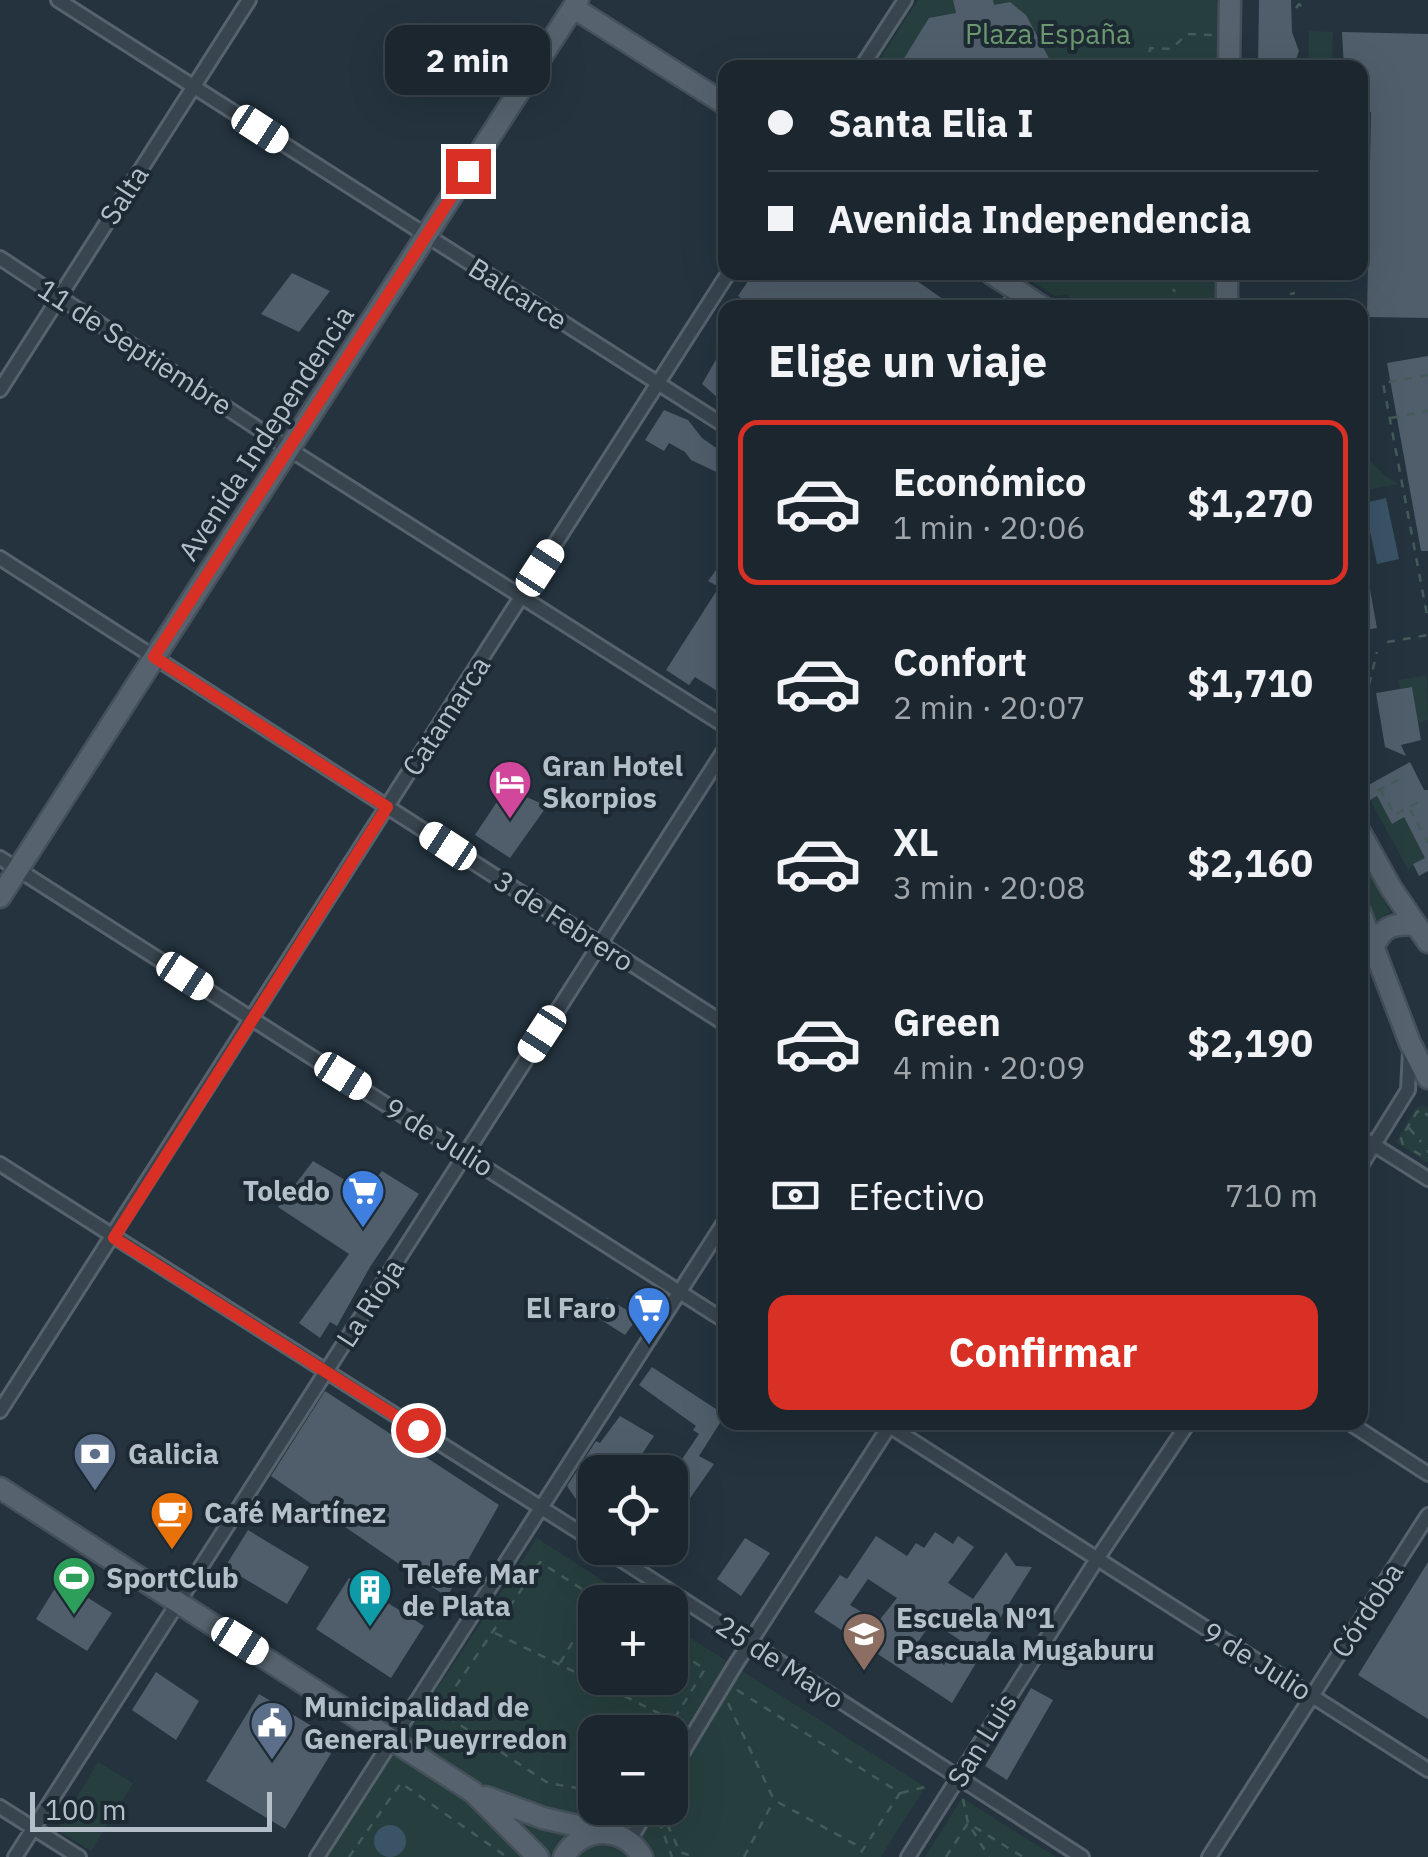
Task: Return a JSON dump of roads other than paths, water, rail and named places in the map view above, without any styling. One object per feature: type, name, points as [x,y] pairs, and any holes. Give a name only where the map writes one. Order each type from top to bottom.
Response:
[{"type":"main road","points":[[1229,60],[1230,0]]},
{"type":"main road","points":[[576,4],[718,99]]},
{"type":"main road","name":"Avenida Independencia","points":[[0,897],[9,863],[154,657],[576,4]]},
{"type":"main road","points":[[996,280],[1013,299]]},
{"type":"main road","points":[[1368,845],[1422,934]]},
{"type":"main road","points":[[1374,949],[1386,928],[1394,924],[1422,934]]},
{"type":"main road","points":[[1368,933],[1410,1043],[1428,1078]]},
{"type":"main road","points":[[0,1488],[473,1792],[538,1857]]},
{"type":"main road","points":[[473,1792],[543,1818],[604,1832],[639,1851]]},
{"type":"main road","points":[[564,1857],[578,1840],[604,1832]]},
{"type":"street","name":"Balcarce","points":[[58,0],[718,422]]},
{"type":"street","name":"Salta","points":[[0,390],[249,0]]},
{"type":"street","points":[[865,60],[904,0]]},
{"type":"street","name":"11 de Septiembre","points":[[0,258],[289,449],[718,722]]},
{"type":"street","name":"Catamarca","points":[[0,1410],[114,1238],[724,280]]},
{"type":"street","name":"3 de Febrero","points":[[0,558],[718,1020]]},
{"type":"street","name":"La Rioja","points":[[14,1857],[718,760]]},
{"type":"street","name":"9 de Julio","points":[[9,863],[718,1316]]},
{"type":"street","points":[[1368,1155],[1408,1090],[1410,1043]]},
{"type":"street","points":[[1368,1142],[1428,1178]]},
{"type":"street","points":[[0,1164],[578,1531]]},
{"type":"street","points":[[318,1857],[718,1233]]},
{"type":"street","points":[[688,1754],[750,1642],[884,1430]]},
{"type":"street","name":"9 de Julio","points":[[897,1430],[1428,1770]]},
{"type":"street","name":"San Luis","points":[[908,1857],[1184,1430]]},
{"type":"street","points":[[1360,1430],[1428,1474]]},
{"type":"street","name":"Córdoba","points":[[1209,1857],[1428,1515]]},
{"type":"street","name":"25 de Mayo","points":[[630,1565],[1082,1857]]},
{"type":"street","points":[[0,1807],[80,1857]]},
{"type":"street","points":[[639,1851],[645,1825]]},
{"type":"water","points":[[1386,498],[1399,559],[1377,564],[1368,502]]},
{"type":"water","points":[[390,1825],[401,1830],[406,1841],[401,1852],[390,1857],[379,1852],[374,1841],[379,1830]]},
{"type":"place","name":"Gran Hotel Skorpios","points":[[510,820]]},
{"type":"place","name":"Toledo","points":[[363,1229]]},
{"type":"place","name":"El Faro","points":[[649,1346]]},
{"type":"place","name":"Galicia","points":[[95,1492]]},
{"type":"place","name":"Café Martínez","points":[[172,1551]]},
{"type":"place","name":"SportClub","points":[[74,1616]]},
{"type":"place","name":"Telefe Mar de Plata","points":[[370,1628]]},
{"type":"place","name":"Escuela Nº1 Pascuala Mugaburu","points":[[864,1672]]},
{"type":"place","name":"Municipalidad de General Pueyrredon","points":[[272,1761]]},
{"type":"park label","name":"Plaza España","points":[[1048,34]]}]
